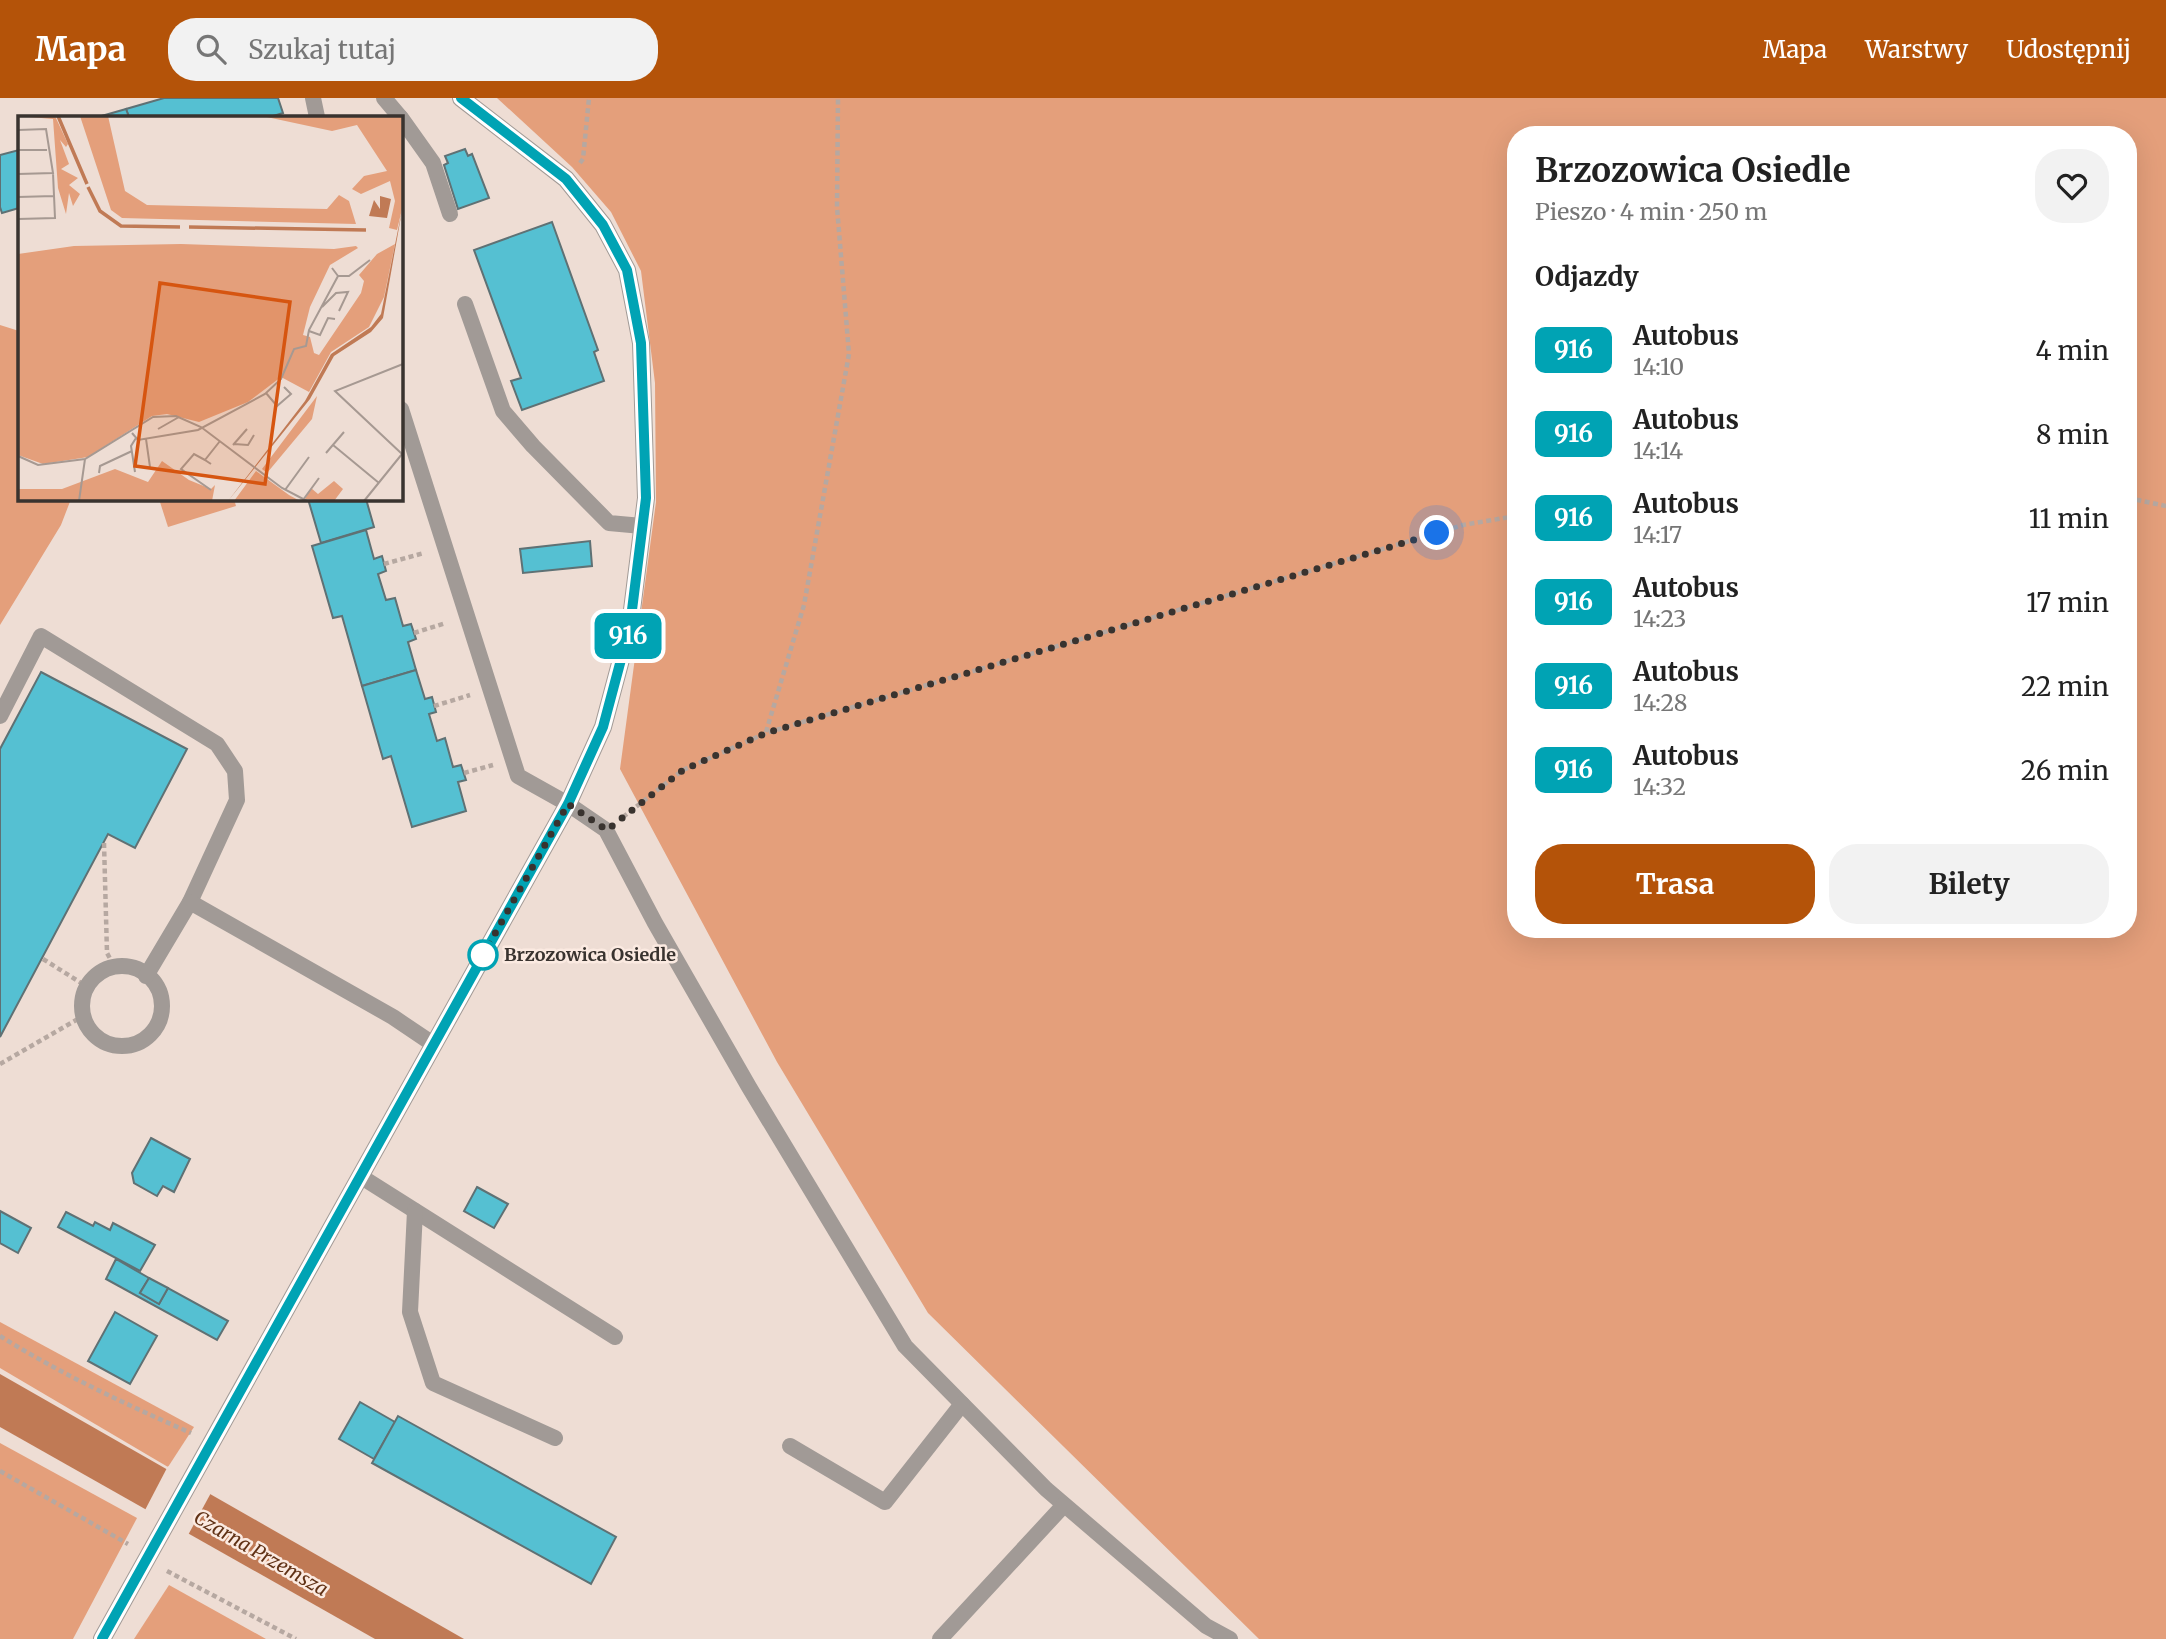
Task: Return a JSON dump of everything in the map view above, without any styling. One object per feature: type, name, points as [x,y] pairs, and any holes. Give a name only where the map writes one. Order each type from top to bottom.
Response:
[{"type":"street","points":[[102,1639],[568,804],[603,727],[630,626],[646,498],[641,343],[627,270],[603,225],[566,179],[461,98]]},
{"type":"lane","points":[[313,98],[317,116]]},
{"type":"lane","points":[[384,98],[400,116]]},
{"type":"lane","points":[[402,118],[433,163],[450,214]]},
{"type":"lane","points":[[465,304],[503,411],[533,446],[610,523],[642,526]]},
{"type":"lane","points":[[402,412],[518,776],[607,830],[655,923],[742,1075],[905,1346],[1046,1489],[1206,1626],[1230,1639]]},
{"type":"lane","points":[[0,716],[41,636],[217,744],[234,771],[237,800],[191,902],[146,976]]},
{"type":"lane","points":[[191,902],[393,1017],[433,1044]]},
{"type":"lane","points":[[114,966],[140,970],[146,976],[158,989],[161,1002],[161,1015],[155,1027],[147,1037],[135,1044],[109,1044],[97,1038],[88,1028],[83,1016],[82,1003],[86,986],[101,971],[114,966]]},
{"type":"lane","points":[[360,1176],[615,1337]]},
{"type":"lane","points":[[415,1211],[410,1312],[433,1383],[555,1438]]},
{"type":"lane","points":[[790,1446],[885,1502],[962,1404]]},
{"type":"lane","points":[[940,1639],[1064,1505]]},
{"type":"path","points":[[566,179],[583,159],[589,98]]},
{"type":"path","points":[[766,733],[804,605],[849,354],[837,207],[838,98]]},
{"type":"path","points":[[2137,500],[2166,506]]},
{"type":"path","points":[[607,830],[683,770],[766,733],[1464,525],[1507,518]]},
{"type":"path","points":[[384,564],[445,547]]},
{"type":"path","points":[[414,633],[467,617]]},
{"type":"path","points":[[434,705],[491,689]]},
{"type":"path","points":[[104,842],[107,953],[114,966]]},
{"type":"path","points":[[43,959],[86,986]]},
{"type":"path","points":[[0,1065],[83,1016]]},
{"type":"path","points":[[0,1336],[41,1361],[121,1402],[192,1433]]},
{"type":"path","points":[[0,1471],[129,1545]]},
{"type":"path","points":[[179,1577],[296,1639]]},
{"type":"shaded area","points":[[497,98],[2166,98],[2166,1639],[1259,1639],[928,1313],[777,1062],[620,769],[656,502],[655,383],[641,271],[611,212],[572,167]]},
{"type":"shaded area","points":[[0,325],[18,331],[18,500],[71,500],[61,525],[0,625]]},
{"type":"shaded area","points":[[159,500],[234,500],[236,506],[168,527]]},
{"type":"shaded area","points":[[0,1322],[194,1427],[168,1467],[0,1368]]},
{"type":"shaded area","points":[[0,1443],[137,1518],[73,1639],[0,1639]]},
{"type":"shaded area","points":[[169,1585],[266,1639],[134,1639]]},
{"type":"water","name":"Czarna Przemsza","points":[[0,1374],[464,1639],[375,1639],[0,1427]]},
{"type":"pier","points":[[168,1466],[212,1491],[187,1537],[144,1512]]},
{"type":"building","points":[[164,98],[278,98],[283,113],[273,116],[129,116],[126,109]]},
{"type":"building","points":[[126,109],[129,116],[102,116]]},
{"type":"building","points":[[465,149],[468,156],[472,154],[489,198],[458,209],[444,165],[448,163],[445,156]]},
{"type":"building","points":[[18,150],[18,208],[2,213],[0,207],[0,155]]},
{"type":"building","points":[[552,222],[598,350],[594,352],[604,381],[522,410],[511,381],[521,378],[474,250]]},
{"type":"building","points":[[308,500],[366,500],[374,527],[321,543]]},
{"type":"building","points":[[366,530],[374,559],[382,556],[386,571],[378,574],[386,600],[395,598],[403,626],[411,624],[416,639],[408,642],[416,670],[362,686],[342,616],[333,618],[312,546]]},
{"type":"building","points":[[590,541],[592,566],[523,573],[520,549]]},
{"type":"building","points":[[416,670],[425,699],[432,697],[436,712],[429,714],[437,741],[445,738],[453,767],[461,765],[466,780],[458,782],[466,811],[412,827],[391,756],[383,759],[362,686]]},
{"type":"building","points":[[41,672],[187,749],[135,848],[108,834],[0,1037],[0,749]]},
{"type":"building","points":[[151,1138],[190,1159],[174,1192],[163,1186],[157,1196],[134,1183],[132,1173]]},
{"type":"building","points":[[477,1187],[508,1204],[494,1228],[464,1211]]},
{"type":"building","points":[[0,1211],[31,1228],[18,1253],[0,1243]]},
{"type":"building","points":[[66,1212],[93,1226],[95,1222],[110,1230],[113,1223],[155,1245],[140,1271],[58,1227]]},
{"type":"building","points":[[116,1259],[149,1278],[140,1293],[159,1304],[168,1288],[228,1321],[217,1340],[106,1279]]},
{"type":"building","points":[[149,1278],[168,1288],[159,1304],[140,1293]]},
{"type":"building","points":[[115,1312],[157,1336],[130,1384],[88,1361]]},
{"type":"building","points":[[360,1402],[395,1422],[374,1459],[339,1439]]},
{"type":"building","points":[[398,1416],[616,1537],[591,1584],[372,1463]]},
{"type":"bus line","name":"916","points":[[102,1639],[568,804],[603,727],[630,626],[646,498],[641,343],[627,270],[603,225],[566,179],[461,98]]},
{"type":"place","name":"Brzozowica Osiedle","points":[[483,955]]},
{"type":"route","points":[[483,955],[568,804],[607,830],[683,770],[766,733],[1437,533]]}]
